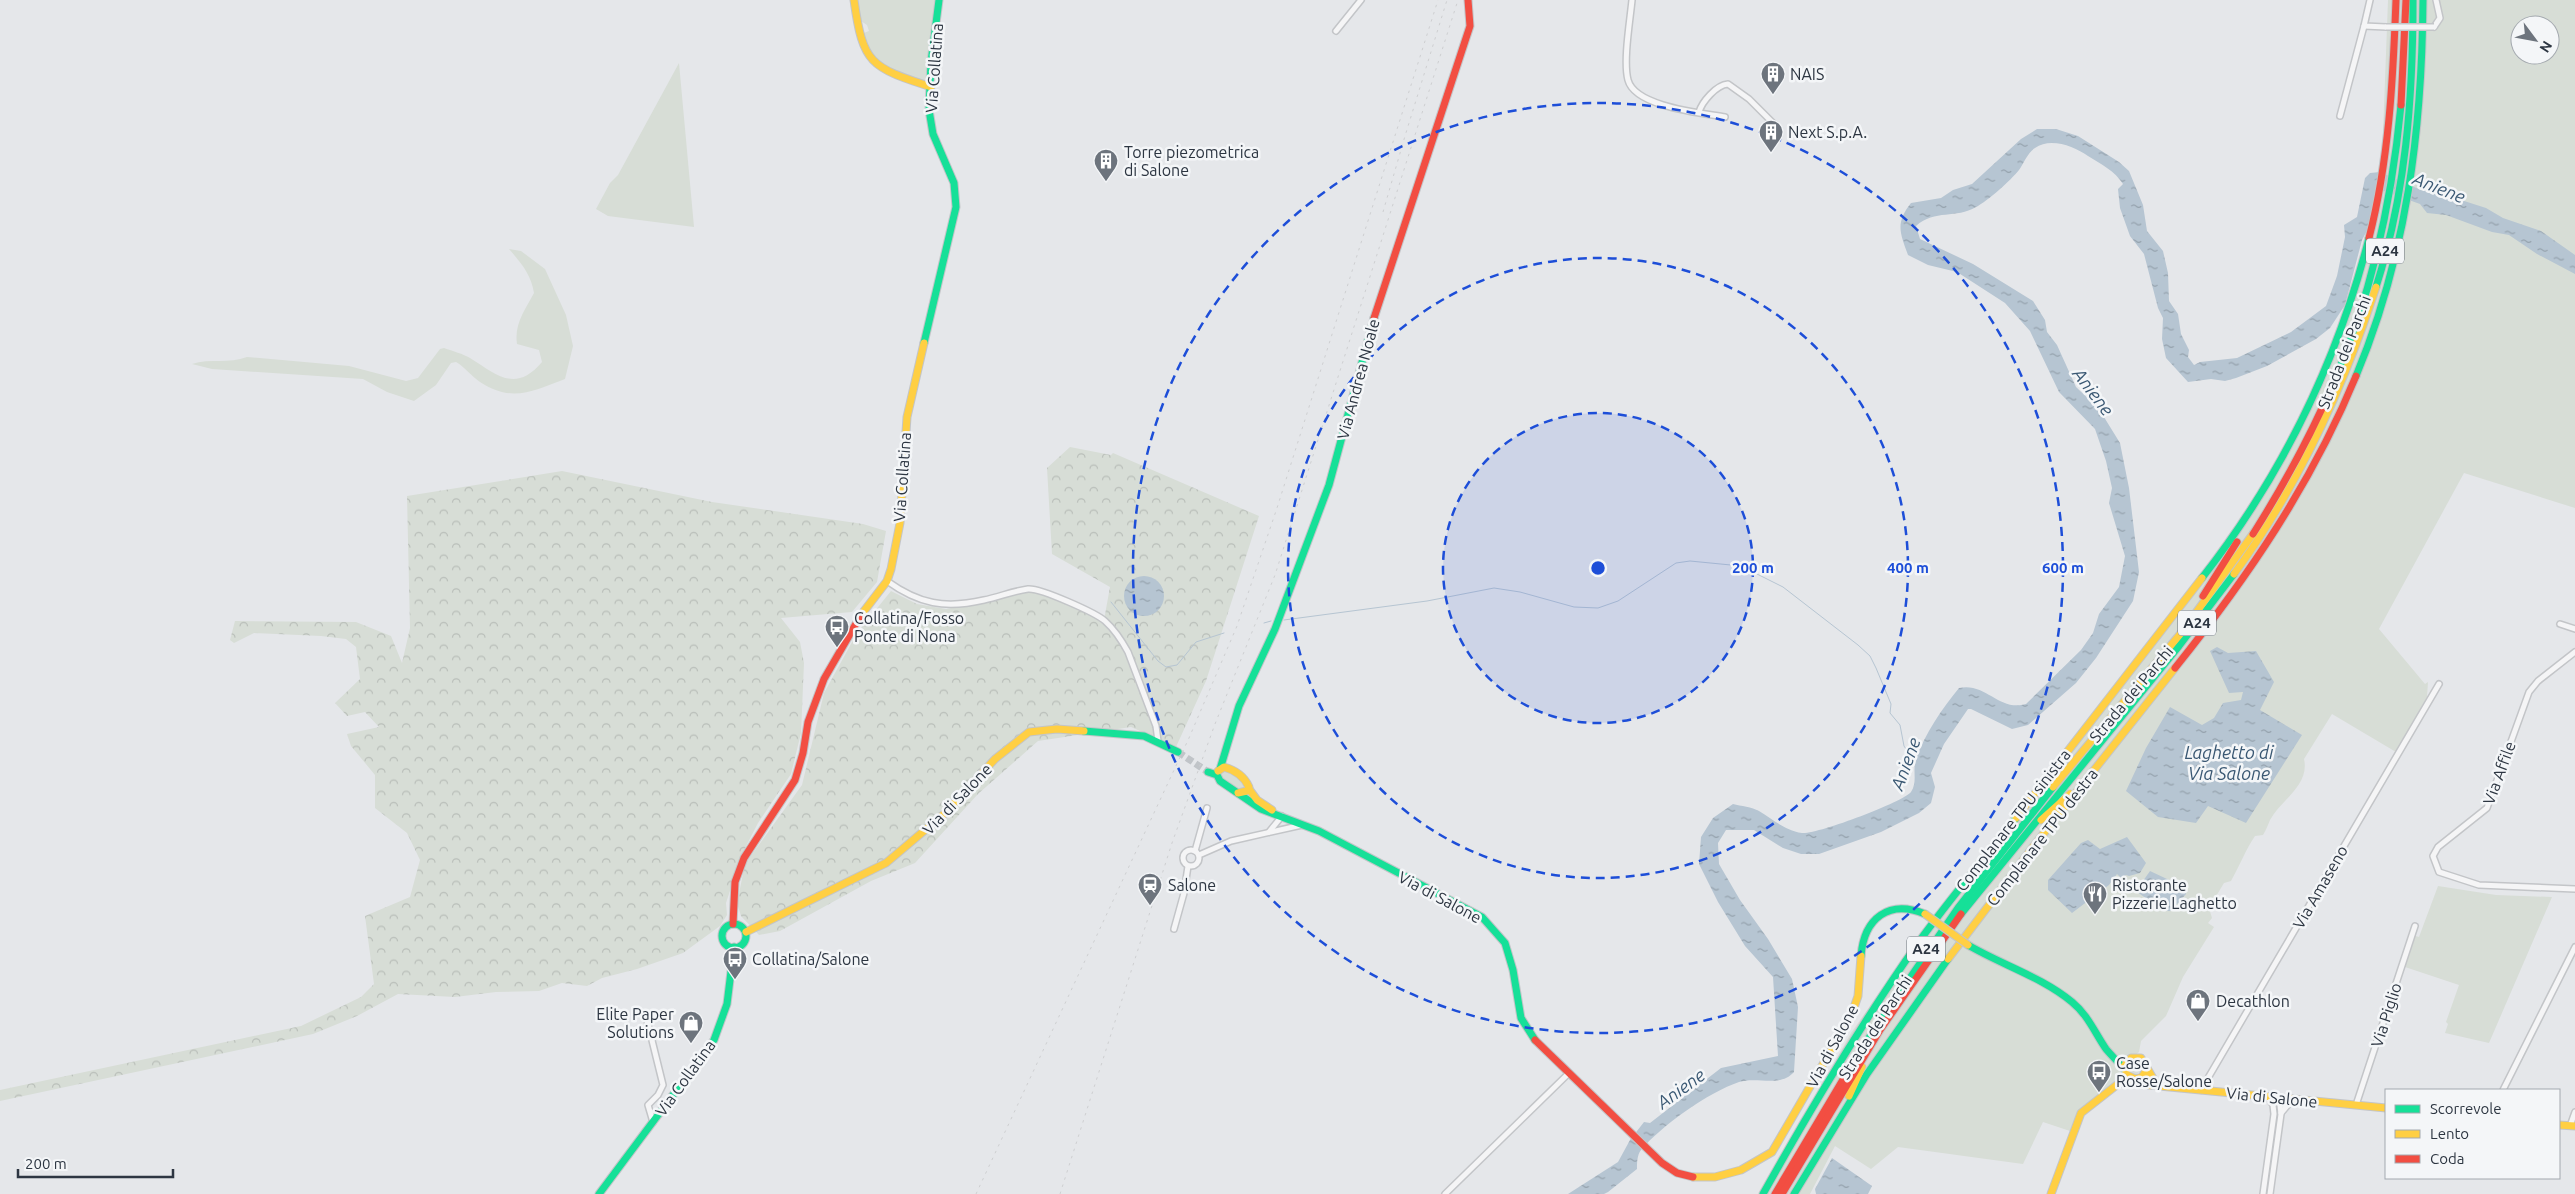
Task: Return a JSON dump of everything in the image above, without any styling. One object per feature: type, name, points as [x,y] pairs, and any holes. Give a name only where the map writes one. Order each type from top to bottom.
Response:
[{"type":"main road","points":[[854,0],[861,44],[867,54],[874,62],[892,72],[931,88]]},
{"type":"main road","name":"Via Collatina","points":[[733,924],[735,882],[744,858],[759,832],[795,780],[803,753],[808,722],[824,679],[855,623],[887,581],[900,523],[907,417],[956,207],[957,192],[954,180],[931,126],[929,110],[939,0]]},
{"type":"main road","name":"Via Andrea Noale","points":[[1219,772],[1239,706],[1275,629],[1329,485],[1370,329],[1470,26],[1468,0]]},
{"type":"main road","points":[[2390,0],[2396,22]]},
{"type":"main road","name":"Complanare TPU sinistra","points":[[1763,1194],[1845,1052],[1919,942],[2228,545],[2273,478],[2308,414],[2342,332],[2367,258],[2386,160],[2395,70],[2396,0]]},
{"type":"main road","name":"Strada dei Parchi","points":[[2400,162],[2406,72],[2406,0]]},
{"type":"main road","name":"Strada dei Parchi","points":[[1775,1194],[1858,1051],[1927,948],[1987,868],[2187,626],[2261,521],[2313,430],[2372,300],[2393,218],[2413,76],[2413,0]]},
{"type":"main road","name":"Complanare TPU destra","points":[[1794,1194],[1886,1046],[1924,992],[2101,760],[2210,625],[2272,538],[2296,499],[2329,436],[2371,338],[2401,242],[2415,164],[2424,54],[2423,0]]},
{"type":"main road","points":[[2424,54],[2427,36],[2427,0]]},
{"type":"main road","name":"Strada dei Parchi","points":[[1782,1194],[1851,1075],[1890,1016],[1988,878],[2202,617],[2245,559],[2299,472],[2337,394],[2356,337]]},
{"type":"main road","points":[[2106,724],[2201,598],[2262,502],[2273,478]]},
{"type":"main road","name":"Via di Salone","points":[[746,932],[886,863],[899,854],[944,814],[995,759],[1025,734],[1034,730],[1057,729],[1134,735],[1158,741],[1178,752]]},
{"type":"main road","points":[[1224,751],[1230,768]]},
{"type":"main road","points":[[1988,878],[2005,863],[2042,820],[2073,791],[2101,760]]},
{"type":"main road","name":"Via di Salone","points":[[1279,815],[1257,800],[1249,789],[1247,782],[1230,768],[1224,766],[1219,772],[1220,781],[1238,793],[1279,815],[1305,825],[1463,906],[1490,924],[1507,947],[1521,1018],[1526,1028],[1544,1051],[1619,1123],[1657,1158],[1680,1175],[1701,1177],[1745,1168],[1766,1157],[1780,1141],[1850,1018],[1859,990],[1862,948],[1869,926],[1884,912],[1897,908],[1908,908],[1925,914],[1990,960],[2032,977],[2072,1002],[2086,1016],[2125,1071]]},
{"type":"main road","name":"Via di Salone","points":[[1208,772],[1219,772]]},
{"type":"main road","points":[[1238,793],[1244,794],[1249,789]]},
{"type":"main road","points":[[733,924],[741,926],[746,932],[744,942],[734,947],[726,944],[723,935],[726,928],[733,924]]},
{"type":"main road","name":"Via Collatina","points":[[599,1194],[622,1160],[706,1054],[722,1024],[732,988],[734,947]]},
{"type":"main road","points":[[1805,1176],[1890,1016]]},
{"type":"main road","points":[[2111,1052],[2143,1059],[2152,1081],[2157,1086]]},
{"type":"main road","points":[[2118,1084],[2125,1071],[2127,1061],[2133,1057]]},
{"type":"main road","points":[[2051,1194],[2082,1113],[2118,1084],[2142,1077],[2146,1069]]},
{"type":"main road","points":[[2125,1071],[2134,1079]]},
{"type":"main road","name":"Via di Salone","points":[[2134,1079],[2148,1085],[2385,1108]]},
{"type":"street","points":[[1336,31],[1361,0]]},
{"type":"street","points":[[1632,0],[1627,73],[1631,87],[1652,102],[1725,117]]},
{"type":"street","points":[[2340,116],[2370,0]]},
{"type":"street","points":[[2364,26],[2434,27],[2440,18],[2436,0]]},
{"type":"street","points":[[1698,112],[1721,85],[1728,84],[1749,99],[1774,124]]},
{"type":"street","points":[[887,581],[911,597],[932,604],[970,603],[1027,589],[1040,590],[1104,620],[1122,642],[1131,660],[1156,726],[1158,741]]},
{"type":"street","points":[[2560,624],[2575,629]]},
{"type":"street","name":"Via Affile","points":[[2575,652],[2538,681],[2530,692],[2486,810],[2438,847],[2433,856],[2439,872],[2473,884],[2575,889]]},
{"type":"street","name":"Via Amaseno","points":[[2201,1090],[2439,684]]},
{"type":"street","points":[[1188,866],[1196,865],[1207,808]]},
{"type":"street","points":[[1269,832],[1278,828],[1279,815]]},
{"type":"street","points":[[1269,832],[1272,823],[1279,815]]},
{"type":"street","points":[[1188,866],[1184,862],[1184,855],[1188,851],[1197,853],[1231,841],[1305,825]]},
{"type":"street","points":[[1174,929],[1184,893],[1188,866]]},
{"type":"street","name":"Via Piglio","points":[[2356,1105],[2415,926]]},
{"type":"street","points":[[2504,1089],[2575,947]]},
{"type":"street","points":[[646,1016],[663,1085],[658,1095],[648,1106],[653,1122]]},
{"type":"street","points":[[1445,1194],[1568,1074]]},
{"type":"street","points":[[2263,1194],[2274,1114],[2274,1105],[2267,1096]]},
{"type":"street","points":[[2270,1194],[2281,1114],[2279,1097]]},
{"type":"street","points":[[2281,1114],[2293,1098]]},
{"type":"street","points":[[2572,1126],[2575,1112]]},
{"type":"green space","points":[[858,0],[937,0],[931,64],[926,80],[919,81],[892,69],[875,59],[869,52],[865,43],[864,33],[869,31],[867,25],[861,21]]},
{"type":"green space","points":[[2388,0],[2575,0],[2575,508],[2464,473],[2379,629],[2425,684],[2428,682],[2427,697],[2396,752],[2332,714],[2304,759],[2305,768],[2299,784],[2270,820],[2263,835],[2255,836],[2231,881],[2224,883],[2209,908],[2212,918],[2208,923],[2214,927],[2183,977],[2166,1016],[2141,1041],[2139,1052],[2133,1057],[2142,1064],[2141,1071],[2135,1075],[2129,1071],[2118,1084],[2089,1105],[2073,1132],[2043,1122],[2023,1164],[1898,1147],[1871,1169],[1835,1146],[1810,1194],[1760,1194],[1851,1033],[1907,953],[1972,865],[2165,622],[2236,526],[2283,454],[2331,353],[2347,307],[2376,200],[2382,160]]},
{"type":"green space","points":[[679,63],[694,227],[608,216],[596,209],[610,183],[618,175]]},
{"type":"green space","points":[[509,249],[521,251],[545,269],[566,315],[573,346],[565,379],[532,391],[522,393],[502,392],[480,382],[456,362],[451,363],[436,385],[414,401],[387,392],[363,379],[212,369],[192,364],[247,357],[349,366],[406,381],[418,378],[440,349],[444,348],[467,357],[497,375],[514,379],[523,377],[532,372],[542,362],[539,350],[517,344],[516,337],[519,324],[534,293],[528,274]]},
{"type":"green space","points":[[1070,447],[1111,455],[1113,453],[1259,516],[1206,681],[1176,747],[1131,727],[1038,741],[978,794],[915,863],[871,881],[780,931],[759,935],[741,916],[737,903],[745,864],[802,785],[824,693],[857,633],[891,591],[917,604],[946,609],[999,599],[1035,589],[1104,620],[1110,587],[1052,554],[1047,468]]},
{"type":"green space","points":[[562,471],[712,502],[863,524],[886,531],[877,582],[852,612],[781,618],[800,642],[804,663],[801,733],[791,774],[758,823],[742,854],[726,903],[727,915],[720,926],[683,953],[637,969],[602,978],[587,986],[562,983],[539,991],[496,992],[455,997],[398,994],[357,1016],[313,1034],[0,1101],[0,1090],[301,1026],[361,997],[374,984],[365,916],[410,897],[420,860],[407,833],[375,808],[375,775],[351,746],[347,734],[379,727],[365,712],[347,716],[335,703],[360,679],[356,647],[346,639],[254,633],[234,643],[230,640],[235,621],[356,622],[391,636],[402,663],[410,628],[407,496]]},
{"type":"green space","points":[[1224,771],[1231,772],[1244,783],[1244,789],[1240,791],[1222,780],[1220,775]]},
{"type":"green space","points":[[2438,886],[2496,895],[2552,897],[2489,1043],[2445,1033],[2448,1024],[2446,1022],[2459,985],[2402,966],[2412,935],[2419,937]]},
{"type":"water","points":[[2037,129],[2056,129],[2078,136],[2119,162],[2129,171],[2143,205],[2147,231],[2163,251],[2168,273],[2169,301],[2178,314],[2181,334],[2189,350],[2188,357],[2194,365],[2200,362],[2237,358],[2291,332],[2326,306],[2337,276],[2345,237],[2344,225],[2357,217],[2365,178],[2370,173],[2380,172],[2421,190],[2436,192],[2486,208],[2503,218],[2541,231],[2575,255],[2575,274],[2537,254],[2509,235],[2492,232],[2446,215],[2427,213],[2420,204],[2381,190],[2371,223],[2362,240],[2345,305],[2330,328],[2316,339],[2267,366],[2236,378],[2225,381],[2211,379],[2188,382],[2166,358],[2162,339],[2163,318],[2158,308],[2144,254],[2130,236],[2120,208],[2118,189],[2123,184],[2112,172],[2082,152],[2062,144],[2048,143],[2041,145],[2030,152],[2011,179],[1981,204],[1961,213],[1931,218],[1916,226],[1920,239],[1973,264],[2033,301],[2045,320],[2047,332],[2057,345],[2076,387],[2099,409],[2120,443],[2129,488],[2139,572],[2133,601],[2096,658],[2076,683],[2028,725],[2012,729],[1968,709],[1944,744],[1931,773],[1935,787],[1931,803],[1919,813],[1881,832],[1819,854],[1801,854],[1783,848],[1754,830],[1726,830],[1718,843],[1719,864],[1740,900],[1768,939],[1792,979],[1798,1007],[1794,1072],[1788,1077],[1775,1081],[1739,1082],[1714,1093],[1686,1111],[1650,1141],[1640,1152],[1637,1169],[1608,1192],[1604,1194],[1568,1194],[1618,1162],[1630,1140],[1644,1122],[1650,1123],[1721,1068],[1778,1056],[1773,977],[1745,946],[1718,902],[1699,864],[1701,837],[1713,818],[1733,804],[1756,810],[1790,830],[1802,833],[1824,829],[1859,817],[1905,797],[1913,788],[1915,763],[1924,740],[1940,713],[1959,688],[1969,687],[1977,689],[2008,704],[2026,704],[2081,650],[2093,633],[2099,614],[2119,587],[2125,556],[2109,503],[2112,488],[2106,461],[2095,429],[2059,392],[2030,331],[2005,303],[1957,272],[1928,265],[1908,255],[1901,234],[1901,222],[1911,203],[1941,198],[1953,190],[1972,184],[2021,139]]},
{"type":"water","points":[[1148,576],[1155,579],[1161,585],[1164,596],[1163,604],[1155,613],[1148,616],[1140,616],[1133,613],[1125,604],[1124,592],[1127,585],[1136,577]]},
{"type":"water","name":"Laghetto di Via Salone","points":[[2217,647],[2228,653],[2256,651],[2274,682],[2260,710],[2302,735],[2246,823],[2208,806],[2196,823],[2158,817],[2126,791],[2146,748],[2170,707],[2202,725],[2214,718],[2223,703],[2241,700],[2243,692],[2229,693],[2210,651]]},
{"type":"water","points":[[2127,837],[2146,863],[2140,873],[2126,875],[2121,878],[2117,874],[2109,885],[2072,913],[2048,890],[2048,880],[2081,843],[2088,840],[2100,849]]},
{"type":"water","points":[[2150,871],[2184,887],[2186,894],[2171,911],[2163,911],[2136,891]]},
{"type":"water","points":[[1832,1158],[1872,1186],[1868,1194],[1816,1194],[1815,1189]]},
{"type":"waterway","name":"Aniene","points":[[1284,620],[1427,601],[1494,588],[1520,592],[1574,607],[1598,608],[1618,601],[1676,563],[1690,561],[1741,566],[1783,587],[1870,656],[1891,704],[1890,713],[1900,725],[1904,746],[1915,763]]},
{"type":"waterway","points":[[1111,602],[1158,661],[1166,667],[1177,665],[1196,642],[1224,633]]},
{"type":"waterway","points":[[1264,623],[1271,621]]},
{"type":"tunnel","points":[[1178,752],[1208,772]]},
{"type":"railway","points":[[976,1194],[1189,738],[1237,626],[1277,508],[1438,0]]},
{"type":"railway","points":[[1383,212],[1447,0]]},
{"type":"railway","points":[[1060,1194],[1172,843],[1215,724],[1275,575],[1458,0]]},
{"type":"traffic: fast","points":[[924,343],[956,207],[954,183],[933,134],[929,110],[931,62],[939,0]]},
{"type":"traffic: fast","points":[[2376,287],[2394,217],[2406,145],[2413,36],[2413,0]]},
{"type":"traffic: fast","points":[[2356,376],[2388,284],[2408,191],[2415,144],[2419,96],[2423,0]]},
{"type":"traffic: fast","points":[[2334,382],[2370,281],[2386,211],[2401,105]]},
{"type":"traffic: fast","points":[[2202,578],[2231,540],[2257,500],[2303,417],[2341,330],[2369,238]]},
{"type":"traffic: fast","points":[[1220,769],[1239,706],[1275,629],[1329,485],[1374,318]]},
{"type":"traffic: fast","points":[[1961,914],[2179,646],[2234,574]]},
{"type":"traffic: fast","points":[[1084,731],[1144,736],[1178,752]]},
{"type":"traffic: fast","points":[[1208,772],[1217,775],[1220,781],[1261,809],[1319,831],[1482,917],[1505,943],[1513,970],[1521,1018],[1535,1040]]},
{"type":"traffic: fast","points":[[1860,1051],[1958,908],[2053,787]]},
{"type":"traffic: fast","points":[[1763,1194],[1799,1130],[1876,1004],[1942,911],[2016,818]]},
{"type":"traffic: fast","points":[[1861,956],[1867,931],[1881,915],[1900,909],[1925,914]]},
{"type":"traffic: fast","points":[[734,924],[742,928],[746,936],[742,944],[734,948],[726,944],[722,936],[726,928],[734,924]]},
{"type":"traffic: fast","points":[[1968,945],[2048,985],[2072,1002],[2087,1018],[2106,1049],[2124,1069]]},
{"type":"traffic: fast","points":[[599,1194],[714,1040],[727,1004],[734,947]]},
{"type":"traffic: fast","points":[[1794,1194],[1867,1074],[1948,959]]},
{"type":"traffic: slow","points":[[854,0],[861,38],[873,60],[882,68],[894,74],[931,87]]},
{"type":"traffic: slow","points":[[2234,574],[2279,507],[2317,436],[2349,363],[2376,287]]},
{"type":"traffic: slow","points":[[861,615],[887,581],[891,569],[900,523],[907,417],[924,343]]},
{"type":"traffic: slow","points":[[2053,787],[2182,632],[2253,534]]},
{"type":"traffic: slow","points":[[2016,818],[2202,578]]},
{"type":"traffic: slow","points":[[1948,959],[2033,847],[2175,668]]},
{"type":"traffic: slow","points":[[746,932],[886,863],[944,814],[995,759],[1029,732],[1057,729],[1084,731]]},
{"type":"traffic: slow","points":[[1218,771],[1224,767],[1242,777],[1249,787],[1247,791],[1238,793]]},
{"type":"traffic: slow","points":[[1249,789],[1257,800],[1272,810]]},
{"type":"traffic: slow","points":[[2041,820],[2070,794]]},
{"type":"traffic: slow","points":[[1925,914],[1968,945]]},
{"type":"traffic: slow","points":[[1693,1177],[1715,1177],[1741,1170],[1772,1152],[1851,1016],[1858,996],[1861,956]]},
{"type":"traffic: slow","points":[[2147,1069],[2142,1077],[2135,1079],[2127,1075],[2124,1066],[2131,1058],[2141,1058],[2157,1085]]},
{"type":"traffic: slow","points":[[1849,1096],[1862,1067]]},
{"type":"traffic: slow","points":[[2051,1194],[2081,1113],[2118,1084],[2132,1079]]},
{"type":"traffic: slow","points":[[2135,1079],[2149,1085],[2385,1108]]},
{"type":"traffic: slow","points":[[2560,1125],[2575,1126]]},
{"type":"traffic: jam","points":[[1374,318],[1470,26],[1468,0]]},
{"type":"traffic: jam","points":[[2369,238],[2386,150],[2396,0]]},
{"type":"traffic: jam","points":[[2401,105],[2406,0]]},
{"type":"traffic: jam","points":[[2175,668],[2253,564],[2299,491],[2339,416],[2356,376]]},
{"type":"traffic: jam","points":[[2253,534],[2276,497],[2334,382]]},
{"type":"traffic: jam","points":[[2203,596],[2237,542]]},
{"type":"traffic: jam","points":[[733,924],[735,882],[744,858],[795,780],[803,753],[808,722],[824,679],[861,615]]},
{"type":"traffic: jam","points":[[1782,1194],[1880,1030],[1961,914]]},
{"type":"traffic: jam","points":[[1535,1040],[1662,1163],[1677,1173],[1693,1177]]},
{"type":"traffic: jam","points":[[1775,1194],[1860,1051]]},
{"type":"place","name":"NAIS","points":[[1773,95]]},
{"type":"place","name":"Next S.p.A.","points":[[1771,153]]},
{"type":"place","name":"Torre piezometrica di Salone","points":[[1106,182]]},
{"type":"place","name":"Collatina/Fosso Ponte di Nona","points":[[837,648]]},
{"type":"place","name":"Salone","points":[[1150,906]]},
{"type":"place","name":"Ristorante Pizzerie Laghetto","points":[[2095,915]]},
{"type":"place","name":"Collatina/Salone","points":[[735,980]]},
{"type":"place","name":"Decathlon","points":[[2198,1022]]},
{"type":"place","name":"Elite Paper Solutions","points":[[691,1044]]},
{"type":"place","name":"Case Rosse/Salone","points":[[2099,1093]]}]
